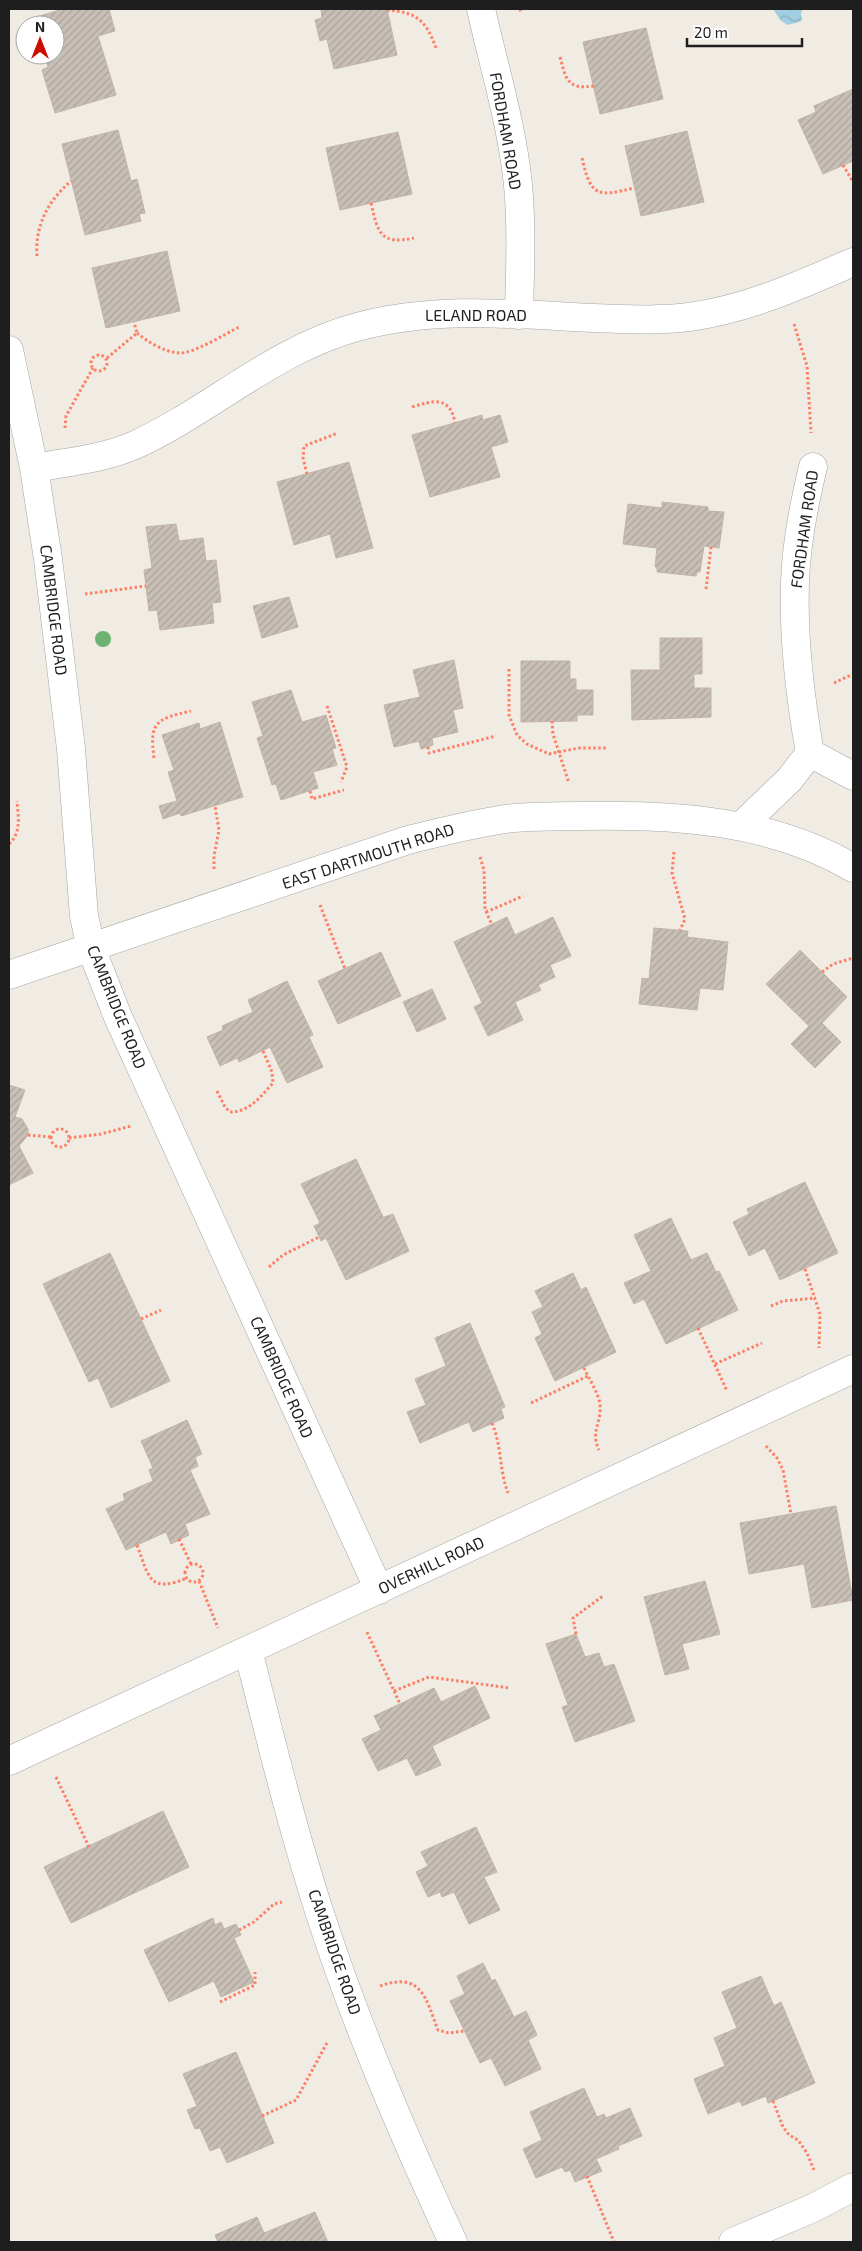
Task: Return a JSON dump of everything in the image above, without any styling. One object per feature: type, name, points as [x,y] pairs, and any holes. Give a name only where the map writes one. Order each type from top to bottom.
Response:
[{"type":"street","name":"FORDHAM ROAD","points":[[481,9],[510,135],[518,185],[520,238],[519,314]]},
{"type":"street","name":"LELAND ROAD","points":[[34,468],[106,455],[133,445],[170,427],[295,351],[322,338],[380,322],[432,313],[476,312],[646,320],[689,317],[731,309],[784,293],[853,262]]},
{"type":"street","name":"CAMBRIDGE ROAD","points":[[9,350],[34,468],[53,597],[70,749],[80,882],[84,916],[91,948],[104,985],[379,1590]]},
{"type":"street","name":"FORDHAM ROAD","points":[[810,753],[798,673],[795,581],[805,500],[813,466]]},
{"type":"street","points":[[741,826],[789,780],[810,753],[853,776]]},
{"type":"street","name":"EAST DARTMOUTH ROAD","points":[[9,975],[408,840],[506,819],[572,816],[644,816],[741,826],[788,840],[841,861],[853,868]]},
{"type":"street","name":"OVERHILL ROAD","points":[[9,1761],[842,1374]]},
{"type":"street","name":"CAMBRIDGE ROAD","points":[[240,1654],[314,1893],[346,1988],[372,2056],[453,2242]]},
{"type":"street","points":[[733,2242],[853,2187]]},
{"type":"path","points":[[387,10],[403,11],[424,23],[431,33],[436,48]]},
{"type":"path","points":[[560,57],[566,79],[570,84],[594,86]]},
{"type":"path","points":[[582,158],[587,178],[592,188],[609,194],[634,188]]},
{"type":"path","points":[[843,165],[853,182]]},
{"type":"path","points":[[38,256],[36,243],[39,225],[58,193],[71,181]]},
{"type":"path","points":[[371,203],[376,225],[385,238],[398,241],[414,238]]},
{"type":"path","points":[[134,322],[137,333],[163,348],[179,353],[189,351],[239,327]]},
{"type":"path","points":[[106,358],[137,333]]},
{"type":"path","name":"FORDHAM ROAD","points":[[798,335],[807,366],[813,466]]},
{"type":"path","points":[[102,355],[106,358],[108,366],[104,371],[98,372],[93,368],[91,364],[94,356],[102,355]]},
{"type":"path","points":[[62,463],[66,416],[93,368]]},
{"type":"path","points":[[412,407],[428,402],[447,404],[452,409],[455,423]]},
{"type":"path","points":[[307,474],[303,458],[304,446],[338,433]]},
{"type":"path","points":[[706,589],[711,547]]},
{"type":"path","points":[[53,597],[146,586]]},
{"type":"path","points":[[509,669],[509,715],[517,735],[540,751],[549,754],[579,748],[608,748]]},
{"type":"path","points":[[327,706],[347,767],[341,782]]},
{"type":"path","points":[[154,758],[151,738],[153,729],[158,722],[191,712]]},
{"type":"path","points":[[552,721],[553,734],[568,778],[572,816]]},
{"type":"path","points":[[428,747],[429,752],[496,736]]},
{"type":"path","points":[[310,791],[312,799],[344,790]]},
{"type":"path","points":[[9,844],[13,840],[19,824],[17,801]]},
{"type":"path","points":[[216,806],[219,830],[214,856],[214,874],[223,903]]},
{"type":"path","points":[[472,825],[484,870],[483,895],[486,912],[492,925]]},
{"type":"path","points":[[674,851],[672,873],[685,919],[680,930]]},
{"type":"path","points":[[308,874],[345,969]]},
{"type":"path","points":[[486,912],[523,896]]},
{"type":"path","points":[[822,972],[833,964],[853,958]]},
{"type":"path","points":[[217,1090],[225,1107],[230,1112],[248,1107],[259,1099],[273,1083],[272,1072],[263,1051]]},
{"type":"path","points":[[68,1138],[101,1134],[163,1115]]},
{"type":"path","points":[[62,1129],[67,1132],[68,1138],[65,1146],[59,1147],[52,1143],[51,1137],[55,1130],[62,1129]]},
{"type":"path","points":[[28,1135],[51,1137]]},
{"type":"path","points":[[240,1284],[262,1275],[283,1255],[319,1237]]},
{"type":"path","points":[[805,1269],[820,1314],[818,1342],[820,1356],[842,1374]]},
{"type":"path","points":[[771,1306],[783,1301],[816,1298]]},
{"type":"path","points":[[141,1319],[161,1310]]},
{"type":"path","points":[[698,1328],[714,1364],[747,1419],[777,1458],[782,1470],[792,1514]]},
{"type":"path","points":[[714,1364],[762,1343]]},
{"type":"path","points":[[584,1368],[600,1404],[599,1420],[594,1438],[613,1480]]},
{"type":"path","points":[[531,1404],[588,1376]]},
{"type":"path","points":[[492,1423],[498,1438],[505,1485],[520,1524]]},
{"type":"path","points":[[180,1540],[191,1564]]},
{"type":"path","points":[[137,1545],[151,1579],[158,1584],[171,1585],[187,1578]]},
{"type":"path","points":[[191,1564],[197,1564],[203,1570],[203,1576],[193,1582],[187,1578],[185,1570],[191,1564]]},
{"type":"path","points":[[199,1580],[240,1654]]},
{"type":"path","points":[[576,1634],[574,1618],[603,1596]]},
{"type":"path","points":[[353,1602],[400,1704]]},
{"type":"path","points":[[394,1691],[430,1677],[510,1688]]},
{"type":"path","points":[[54,1773],[89,1847]]},
{"type":"path","points":[[239,1930],[254,1922],[274,1904],[314,1893]]},
{"type":"path","points":[[220,2002],[255,1985],[255,1972]]},
{"type":"path","points":[[400,1983],[418,1986],[423,1992],[438,2030],[449,2033],[464,2031]]},
{"type":"path","points":[[262,2116],[296,2100],[329,2040]]},
{"type":"path","points":[[773,2101],[783,2127],[798,2140],[807,2153],[826,2201]]},
{"type":"path","points":[[587,2176],[614,2242]]},
{"type":"water","points":[[773,9],[803,9],[801,13],[802,21],[788,25],[781,21]]},
{"type":"building","points":[[63,9],[109,9],[115,31],[98,36],[116,95],[55,113],[42,70],[48,67],[48,65],[65,65],[65,15],[43,15]]},
{"type":"building","points":[[321,9],[387,9],[397,55],[334,69],[327,39],[320,41],[315,20],[322,18]]},
{"type":"building","points":[[646,28],[663,99],[600,114],[583,42]]},
{"type":"building","points":[[853,89],[853,161],[823,174],[798,120],[816,112],[814,106]]},
{"type":"building","points":[[118,130],[131,181],[137,179],[145,213],[139,214],[141,221],[85,235],[62,144]]},
{"type":"building","points":[[687,131],[704,202],[641,216],[625,146]]},
{"type":"building","points":[[398,132],[412,194],[340,210],[326,148]]},
{"type":"building","points":[[167,251],[180,311],[106,328],[92,268]]},
{"type":"building","points":[[482,415],[483,420],[500,415],[508,442],[491,447],[500,477],[430,497],[412,435]]},
{"type":"building","points":[[349,462],[373,548],[336,558],[330,534],[294,545],[277,482]]},
{"type":"building","points":[[662,502],[708,507],[708,511],[724,512],[719,548],[704,546],[700,572],[697,572],[696,576],[657,572],[657,567],[655,567],[657,548],[623,544],[628,504],[662,508]]},
{"type":"building","points":[[176,524],[179,541],[203,538],[206,561],[216,560],[221,602],[212,603],[214,623],[160,630],[157,610],[149,611],[144,570],[152,568],[146,527]]},
{"type":"building","points":[[289,597],[298,627],[262,638],[253,606]]},
{"type":"building","points":[[660,638],[702,638],[702,674],[694,674],[694,688],[711,688],[711,717],[632,720],[631,670],[660,670]]},
{"type":"building","points":[[454,660],[463,708],[453,710],[458,732],[394,747],[384,705],[420,697],[413,670]]},
{"type":"building","points":[[521,661],[570,661],[570,679],[576,679],[576,690],[593,690],[593,715],[577,715],[577,721],[521,722]]},
{"type":"building","points":[[291,690],[302,722],[326,715],[336,748],[332,749],[337,765],[313,772],[318,788],[281,800],[276,784],[272,785],[257,738],[263,736],[252,702]]},
{"type":"building","points":[[220,722],[243,797],[181,816],[180,813],[163,819],[159,806],[177,801],[168,772],[174,770],[162,735],[199,723],[200,729]]},
{"type":"building","points":[[432,738],[433,745],[421,749],[419,741]]},
{"type":"building","points":[[507,917],[515,935],[553,917],[571,956],[550,965],[555,977],[538,985],[541,990],[515,1002],[523,1020],[488,1036],[474,1007],[482,1003],[454,942]]},
{"type":"building","points":[[654,928],[688,931],[687,937],[728,942],[723,990],[700,988],[697,1010],[639,1004],[642,978],[649,979]]},
{"type":"building","points":[[800,950],[847,997],[822,1023],[841,1042],[815,1068],[791,1044],[809,1026],[766,984]]},
{"type":"building","points":[[381,952],[401,996],[338,1024],[318,981]]},
{"type":"building","points":[[287,981],[313,1035],[309,1037],[323,1067],[287,1083],[270,1047],[239,1062],[237,1058],[220,1066],[207,1037],[223,1030],[222,1026],[253,1012],[248,1000]]},
{"type":"building","points":[[432,989],[446,1019],[417,1032],[403,1002]]},
{"type":"building","points":[[9,1085],[25,1090],[15,1117],[22,1119],[28,1129],[28,1135],[19,1146],[33,1173],[9,1185]]},
{"type":"building","points":[[356,1159],[383,1217],[379,1219],[393,1214],[409,1251],[346,1280],[326,1238],[321,1241],[314,1226],[320,1223],[301,1184]]},
{"type":"building","points":[[805,1182],[838,1253],[780,1280],[765,1248],[749,1256],[733,1222],[749,1214],[747,1209]]},
{"type":"building","points":[[671,1218],[691,1260],[707,1253],[716,1272],[719,1271],[738,1310],[666,1344],[644,1299],[634,1304],[624,1283],[651,1271],[634,1235]]},
{"type":"building","points":[[110,1253],[170,1381],[111,1408],[98,1378],[89,1382],[43,1284]]},
{"type":"building","points":[[573,1273],[581,1290],[586,1287],[616,1352],[555,1381],[535,1338],[542,1334],[532,1312],[543,1307],[535,1291]]},
{"type":"building","points":[[470,1323],[505,1407],[501,1409],[504,1418],[473,1432],[469,1422],[420,1443],[407,1412],[426,1405],[415,1379],[446,1366],[435,1338]]},
{"type":"building","points":[[187,1420],[202,1454],[195,1457],[198,1466],[190,1470],[210,1514],[185,1524],[189,1535],[171,1544],[166,1532],[126,1550],[106,1509],[125,1500],[123,1494],[153,1481],[149,1470],[153,1468],[141,1441]]},
{"type":"building","points":[[836,1506],[853,1600],[812,1608],[804,1564],[749,1574],[740,1523]]},
{"type":"building","points":[[705,1581],[720,1634],[682,1644],[689,1669],[665,1675],[644,1597]]},
{"type":"building","points":[[576,1634],[585,1657],[599,1653],[604,1667],[614,1664],[635,1721],[575,1742],[562,1707],[568,1705],[546,1644]]},
{"type":"building","points":[[475,1686],[490,1718],[432,1746],[441,1765],[416,1776],[407,1758],[378,1771],[362,1739],[381,1730],[374,1716],[434,1688],[441,1702]]},
{"type":"building","points":[[163,1811],[189,1867],[71,1923],[44,1867]]},
{"type":"building","points":[[476,1827],[497,1872],[484,1877],[500,1910],[469,1924],[454,1892],[442,1897],[440,1892],[428,1897],[416,1872],[428,1866],[421,1852]]},
{"type":"building","points":[[213,1918],[215,1925],[221,1922],[224,1929],[236,1924],[241,1935],[234,1938],[254,1982],[221,1997],[214,1981],[169,2002],[144,1950]]},
{"type":"building","points":[[483,1963],[492,1981],[495,1979],[514,2017],[526,2011],[537,2035],[528,2040],[541,2069],[505,2086],[491,2058],[480,2063],[450,2001],[465,1994],[457,1976]]},
{"type":"building","points":[[761,1976],[774,2006],[781,2002],[815,2083],[768,2103],[766,2096],[742,2106],[740,2101],[708,2114],[694,2079],[725,2066],[714,2038],[737,2028],[722,1992]]},
{"type":"building","points":[[236,2052],[274,2143],[227,2163],[220,2147],[210,2151],[200,2128],[195,2129],[187,2110],[197,2106],[183,2074]]},
{"type":"building","points":[[584,2088],[597,2117],[604,2114],[606,2118],[630,2108],[642,2136],[618,2146],[619,2149],[596,2159],[602,2171],[575,2182],[570,2170],[565,2172],[562,2167],[536,2178],[523,2149],[542,2140],[530,2112]]},
{"type":"building","points":[[315,2212],[328,2242],[218,2242],[215,2235],[257,2217],[264,2233]]}]
